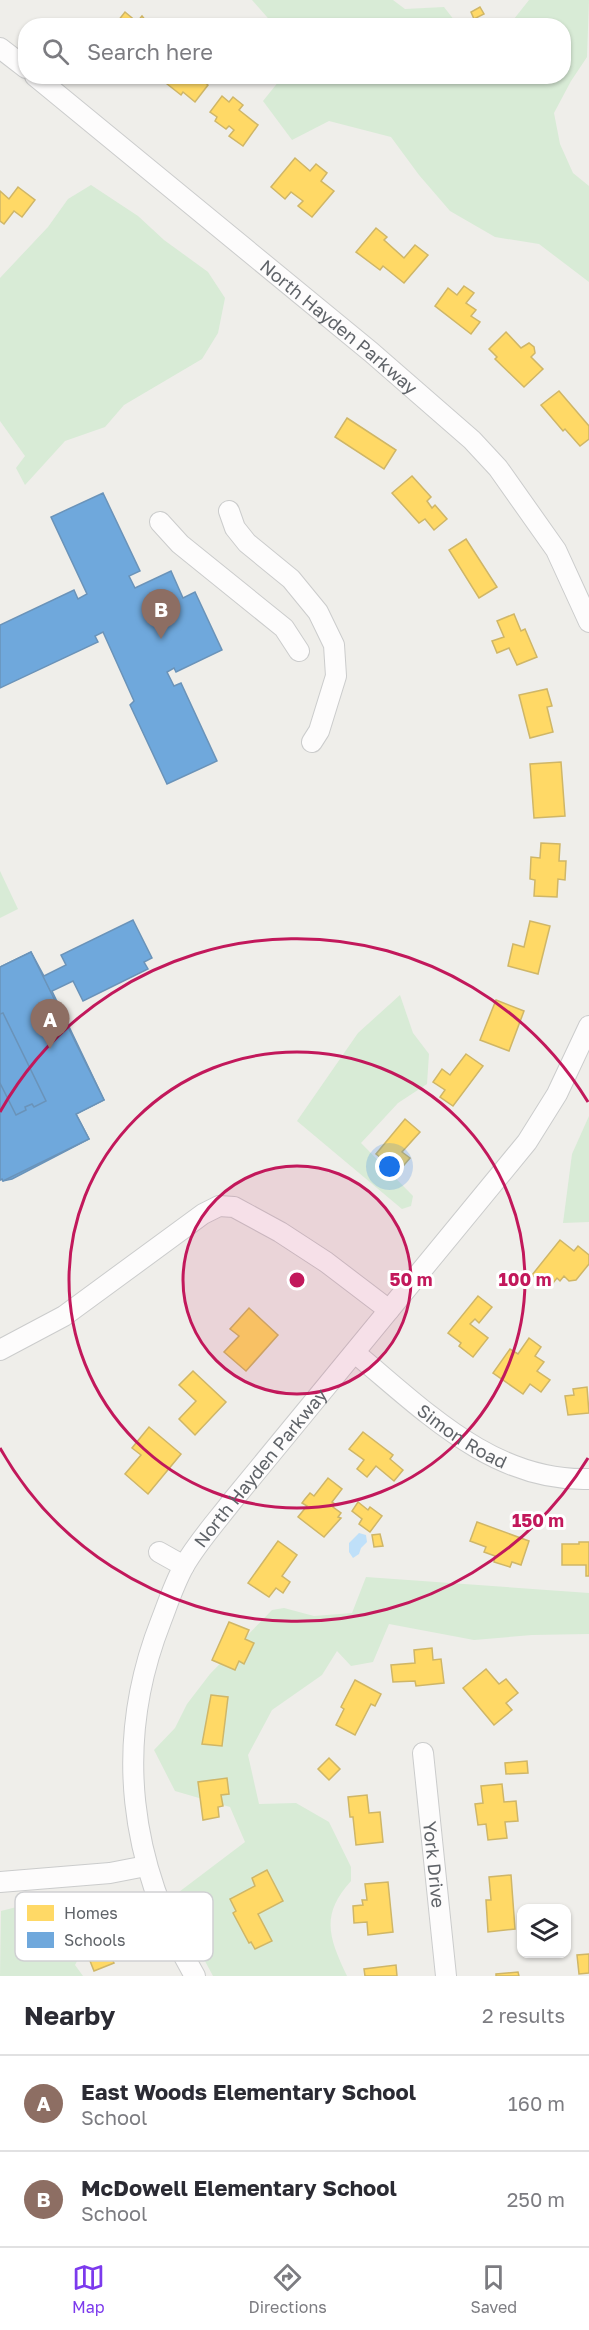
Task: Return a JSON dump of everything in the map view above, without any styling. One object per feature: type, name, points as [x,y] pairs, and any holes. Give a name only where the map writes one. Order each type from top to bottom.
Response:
[{"type":"street","points":[[0,48],[18,62]]},
{"type":"street","name":"North Hayden Parkway","points":[[45,84],[362,345],[472,440],[498,468],[556,550],[589,622]]},
{"type":"street","points":[[229,511],[235,528],[247,543],[291,579],[318,612],[334,645],[336,676],[319,731],[312,742]]},
{"type":"street","points":[[160,522],[180,544],[284,628],[299,651]]},
{"type":"street","name":"North Hayden Parkway","points":[[155,1892],[139,1834],[132,1758],[139,1692],[149,1651],[184,1566],[233,1500],[527,1142],[557,1094],[589,1026]]},
{"type":"street","points":[[0,1350],[64,1316],[203,1214],[219,1206],[234,1207],[280,1232],[326,1262],[389,1310]]},
{"type":"street","name":"Simon Road","points":[[355,1353],[461,1440],[496,1460],[537,1475],[569,1480],[589,1479]]},
{"type":"street","points":[[159,1552],[184,1566]]},
{"type":"street","name":"York Drive","points":[[423,1753],[446,1976]]},
{"type":"street","points":[[0,1882],[110,1873],[146,1866]]},
{"type":"street","name":"North Hayden Parkway","points":[[186,1961],[195,1976]]},
{"type":"green space","points":[[252,0],[393,0],[405,9],[444,7],[453,18],[268,18]]},
{"type":"green space","points":[[529,0],[589,0],[587,57],[571,81],[571,18],[515,18]]},
{"type":"green space","points":[[277,84],[569,84],[554,113],[560,144],[573,173],[589,186],[589,282],[539,244],[495,237],[450,211],[391,137],[329,121],[292,140],[263,101]]},
{"type":"green space","points":[[91,185],[138,216],[164,240],[208,272],[225,298],[218,333],[202,359],[124,405],[105,427],[65,441],[25,485],[16,468],[25,456],[0,421],[0,278],[48,227],[68,199]]},
{"type":"green space","points":[[0,871],[18,909],[0,918]]},
{"type":"green space","points":[[400,995],[413,1033],[429,1054],[427,1084],[398,1103],[361,1143],[413,1196],[411,1206],[402,1209],[297,1121],[358,1033]]},
{"type":"green space","points":[[589,1116],[589,1222],[563,1223],[572,1154]]},
{"type":"green space","points":[[366,1577],[589,1593],[589,1634],[532,1635],[474,1640],[389,1624],[373,1662],[351,1666],[337,1651],[322,1675],[272,1710],[248,1755],[259,1804],[296,1803],[329,1822],[351,1867],[351,1881],[341,1893],[331,1916],[332,1938],[347,1976],[213,1976],[205,1961],[213,1961],[213,1892],[179,1892],[245,1842],[230,1807],[175,1791],[154,1750],[175,1728],[187,1704],[210,1674],[272,1610],[284,1608],[314,1616],[352,1613]]},
{"type":"green space","points":[[15,1907],[15,1961],[77,1961],[75,1965],[83,1976],[0,1976],[1,1911]]},
{"type":"water","points":[[359,1533],[366,1535],[367,1542],[359,1554],[353,1558],[349,1552],[349,1543]]},
{"type":"building: Homes","points":[[480,7],[484,14],[474,18],[471,12]]},
{"type":"building: Homes","points":[[125,12],[132,18],[120,18]]},
{"type":"building: Homes","points":[[167,84],[208,85],[195,102],[183,92],[181,95]]},
{"type":"building: Homes","points":[[222,96],[229,102],[233,97],[243,105],[239,110],[258,125],[243,146],[229,136],[234,130],[229,126],[226,129],[215,121],[217,117],[210,112]]},
{"type":"building: Homes","points":[[295,158],[310,171],[316,164],[327,173],[321,181],[334,191],[312,217],[298,206],[303,201],[291,192],[285,199],[271,187]]},
{"type":"building: Homes","points":[[18,187],[35,200],[22,217],[14,211],[4,224],[0,221],[0,191],[9,199]]},
{"type":"building: Homes","points":[[376,228],[387,237],[384,240],[404,258],[415,245],[428,255],[404,283],[383,266],[380,270],[356,252]]},
{"type":"building: Homes","points":[[464,286],[474,293],[466,303],[476,310],[471,316],[480,322],[471,334],[435,306],[448,288],[457,295]]},
{"type":"building: Homes","points":[[506,332],[521,348],[529,343],[534,347],[535,353],[531,357],[543,369],[524,387],[495,359],[497,357],[489,349]]},
{"type":"building: Homes","points":[[559,391],[589,426],[589,439],[580,446],[565,429],[563,431],[541,405]]},
{"type":"building: Homes","points":[[347,418],[396,450],[384,469],[335,437]]},
{"type":"building: Homes","points":[[412,476],[431,497],[427,501],[432,508],[435,505],[447,519],[434,530],[425,519],[419,523],[392,493]]},
{"type":"building: Homes","points":[[466,539],[497,587],[479,598],[449,550]]},
{"type":"building: Homes","points":[[514,614],[521,631],[525,629],[537,657],[517,665],[509,648],[497,653],[492,641],[504,637],[497,621]]},
{"type":"building: Homes","points":[[547,689],[552,706],[547,707],[553,732],[530,738],[519,695]]},
{"type":"building: Homes","points":[[561,762],[565,816],[534,818],[530,764]]},
{"type":"building: Homes","points":[[541,843],[560,844],[559,861],[566,861],[565,880],[558,879],[557,897],[534,896],[535,880],[530,879],[531,857],[540,858]]},
{"type":"building: Homes","points":[[530,921],[550,926],[538,974],[508,966],[513,944],[524,947]]},
{"type":"building: Homes","points":[[496,1000],[524,1011],[509,1051],[480,1040]]},
{"type":"building: Homes","points":[[466,1054],[483,1066],[453,1106],[440,1097],[445,1090],[433,1082],[442,1069],[450,1075]]},
{"type":"building: Homes","points":[[405,1119],[420,1132],[402,1152],[410,1158],[398,1172],[376,1154]]},
{"type":"building: Homes","points":[[560,1240],[574,1251],[578,1246],[589,1255],[589,1264],[576,1280],[569,1281],[564,1276],[560,1281],[557,1278],[549,1288],[532,1275]]},
{"type":"building: Homes","points":[[478,1296],[492,1307],[479,1323],[475,1319],[470,1324],[488,1338],[473,1357],[448,1333]]},
{"type":"building: Homes","points":[[249,1308],[278,1335],[246,1371],[224,1352],[239,1336],[230,1329]]},
{"type":"building: Homes","points":[[529,1338],[541,1347],[535,1356],[544,1362],[537,1371],[550,1380],[541,1392],[530,1384],[523,1394],[493,1373],[510,1349],[518,1354]]},
{"type":"building: Homes","points":[[193,1371],[226,1402],[195,1435],[179,1419],[196,1401],[179,1385]]},
{"type":"building: Homes","points":[[587,1387],[589,1413],[568,1415],[565,1396],[574,1395],[573,1389]]},
{"type":"building: Homes","points":[[149,1427],[181,1454],[148,1494],[125,1474],[141,1455],[132,1448]]},
{"type":"building: Homes","points":[[363,1432],[393,1455],[390,1459],[403,1470],[394,1481],[376,1466],[367,1477],[357,1469],[364,1460],[349,1449]]},
{"type":"building: Homes","points":[[328,1478],[342,1489],[332,1502],[335,1504],[333,1507],[341,1513],[338,1517],[341,1518],[324,1537],[298,1517],[307,1506],[302,1503],[305,1499],[310,1493],[314,1496]]},
{"type":"building: Homes","points":[[358,1502],[368,1510],[370,1507],[382,1516],[370,1532],[359,1524],[362,1519],[352,1511]]},
{"type":"building: Homes","points":[[477,1522],[529,1541],[521,1565],[512,1562],[510,1567],[494,1562],[495,1556],[484,1552],[486,1547],[470,1541]]},
{"type":"building: Homes","points":[[380,1534],[383,1546],[374,1547],[372,1535]]},
{"type":"building: Homes","points":[[278,1541],[297,1555],[282,1576],[290,1582],[283,1593],[276,1588],[269,1597],[248,1583]]},
{"type":"building: Homes","points":[[579,1542],[589,1542],[589,1576],[586,1576],[586,1565],[562,1565],[562,1544],[579,1544]]},
{"type":"building: Homes","points":[[229,1622],[249,1630],[245,1639],[254,1643],[244,1664],[239,1661],[235,1670],[212,1660]]},
{"type":"building: Homes","points":[[432,1648],[433,1660],[441,1659],[444,1683],[416,1686],[415,1681],[393,1682],[391,1665],[415,1663],[414,1650]]},
{"type":"building: Homes","points":[[486,1669],[499,1684],[506,1679],[518,1693],[506,1703],[512,1710],[494,1725],[463,1688]]},
{"type":"building: Homes","points":[[355,1680],[381,1694],[375,1706],[371,1704],[355,1735],[336,1725],[344,1709],[341,1707]]},
{"type":"building: Homes","points":[[211,1695],[228,1697],[222,1746],[202,1744]]},
{"type":"building: Homes","points":[[329,1758],[340,1769],[329,1780],[318,1769]]},
{"type":"building: Homes","points":[[527,1761],[528,1773],[506,1774],[505,1763]]},
{"type":"building: Homes","points":[[227,1778],[229,1794],[221,1795],[223,1806],[218,1807],[219,1817],[203,1820],[198,1782]]},
{"type":"building: Homes","points":[[502,1784],[504,1802],[516,1801],[518,1821],[505,1822],[507,1838],[488,1840],[486,1824],[478,1825],[475,1804],[483,1803],[481,1786]]},
{"type":"building: Homes","points":[[367,1795],[369,1813],[380,1812],[383,1842],[356,1845],[348,1797]]},
{"type":"building: Homes","points":[[267,1870],[283,1901],[258,1914],[272,1941],[255,1949],[251,1942],[249,1943],[233,1913],[236,1911],[230,1899],[255,1886],[252,1878]]},
{"type":"building: Homes","points":[[511,1875],[515,1929],[488,1932],[486,1900],[491,1900],[489,1877]]},
{"type":"building: Homes","points":[[388,1882],[393,1932],[368,1935],[367,1922],[354,1923],[353,1906],[363,1905],[362,1900],[367,1900],[365,1884]]},
{"type":"building: Homes","points":[[589,1954],[589,1973],[579,1974],[577,1955]]},
{"type":"building: Homes","points":[[90,1961],[113,1961],[114,1963],[94,1971]]},
{"type":"building: Homes","points":[[396,1965],[397,1976],[365,1976],[364,1969]]},
{"type":"building: Homes","points":[[518,1972],[519,1976],[496,1976],[496,1974]]},
{"type":"building: Schools","points":[[103,493],[140,571],[129,576],[135,588],[171,571],[183,598],[195,592],[222,650],[176,672],[174,668],[167,672],[174,686],[181,683],[217,761],[167,784],[130,705],[134,701],[103,632],[95,636],[98,642],[0,688],[0,625],[74,590],[78,599],[87,594],[51,517]]},
{"type":"building: Schools","points":[[133,920],[152,958],[144,962],[148,969],[83,1001],[73,981],[52,991],[104,1100],[76,1114],[89,1139],[12,1179],[0,1180],[0,967],[31,952],[44,976],[66,965],[61,955]]},
{"type":"building: Schools","points":[[31,952],[104,1100],[76,1114],[89,1139],[3,1181],[0,1180],[0,1083],[16,1115],[26,1110],[25,1107],[32,1104],[34,1107],[46,1101],[3,1013],[0,1014],[0,967]]},
{"type":"place","name":"McDowell Elementary School","points":[[161,639]]},
{"type":"place","name":"East Woods Elementary School","points":[[50,1049]]}]
